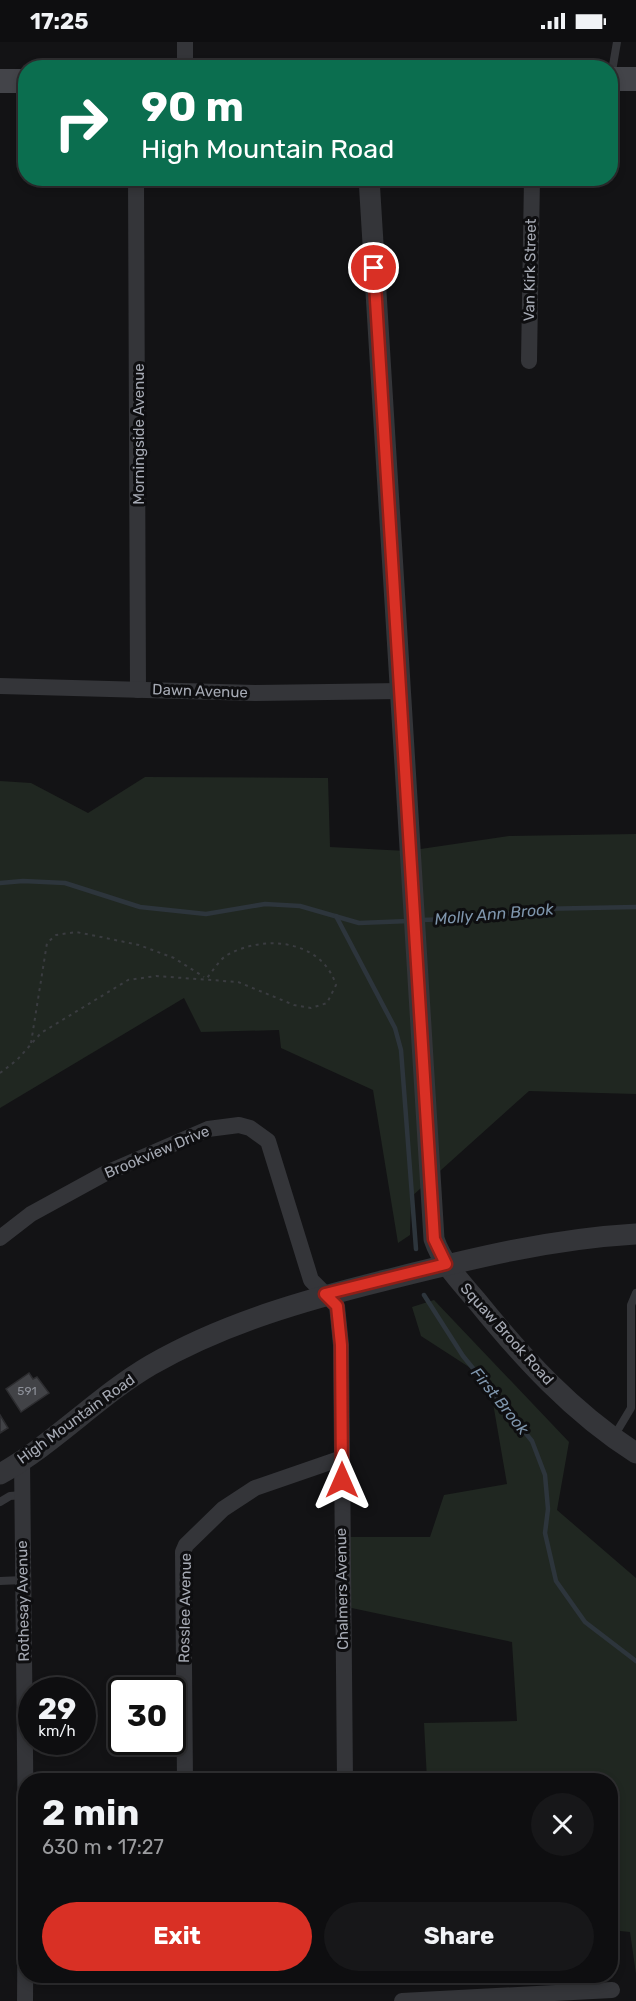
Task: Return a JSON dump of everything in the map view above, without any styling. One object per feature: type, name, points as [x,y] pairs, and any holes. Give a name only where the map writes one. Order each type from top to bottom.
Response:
[{"type":"main road","points":[[618,79],[636,79]]},
{"type":"main road","points":[[0,81],[18,81]]},
{"type":"street","points":[[185,42],[185,60]]},
{"type":"street","name":"Morningside Avenue","points":[[136,186],[138,690]]},
{"type":"street","name":"Squaw Brook Road","points":[[369,186],[434,1239],[446,1264],[508,1340],[549,1382],[613,1438],[636,1453]]},
{"type":"street","name":"Van Kirk Street","points":[[529,361],[531,186]]},
{"type":"street","name":"Dawn Avenue","points":[[0,686],[255,693],[401,691]]},
{"type":"street","name":"Brookview Drive","points":[[0,1238],[52,1202],[138,1158],[208,1129],[239,1125],[260,1133],[273,1149],[311,1280],[325,1294]]},
{"type":"street","name":"High Mountain Road","points":[[0,1474],[22,1460],[120,1384],[154,1364],[237,1324],[325,1294],[446,1264],[579,1237],[636,1234]]},
{"type":"street","name":"Chalmers Avenue","points":[[325,1294],[337,1306],[341,1345],[345,1773]]},
{"type":"street","name":"Rosslee Avenue","points":[[185,1773],[183,1552],[186,1545],[223,1509],[255,1488],[342,1458]]},
{"type":"street","name":"Rothesay Avenue","points":[[22,1460],[25,1773]]},
{"type":"street","points":[[25,1983],[25,2001]]},
{"type":"street","points":[[402,2001],[612,1990]]},
{"type":"lane","points":[[614,60],[617,42]]},
{"type":"lane","points":[[613,1438],[631,1408],[631,1305],[636,1293]]},
{"type":"lane","points":[[0,1502],[10,1496],[22,1496]]},
{"type":"lane","points":[[0,1581],[23,1580]]},
{"type":"path","points":[[30,1045],[39,1008],[47,943],[56,935],[76,932],[139,945],[174,958],[207,978]]},
{"type":"path","points":[[0,1073],[17,1060],[41,1033],[128,980],[156,976],[238,982],[294,1005],[311,1008],[327,1003],[336,985],[331,970],[318,956],[287,944],[260,945],[227,954],[207,978]]},
{"type":"shaded area","points":[[145,777],[328,778],[330,847],[407,851],[509,836],[636,834],[636,1094],[529,1091],[411,1197],[410,1235],[398,1243],[373,1090],[281,1048],[279,1030],[201,1032],[184,998],[0,1108],[0,781],[31,783],[88,813]]},
{"type":"shaded area","points":[[434,1300],[569,1442],[557,1510],[636,1578],[636,1974],[630,1932],[618,1931],[618,1773],[427,1773],[424,1723],[517,1721],[512,1642],[342,1606],[345,1537],[430,1537],[444,1495],[507,1484],[489,1380],[421,1336],[412,1307]]},
{"type":"building","points":[[29,1373],[33,1379],[37,1377],[49,1393],[21,1412],[6,1389]]},
{"type":"building","points":[[0,1415],[8,1428],[0,1433]]},
{"type":"waterway","name":"Molly Ann Brook","points":[[0,883],[23,881],[65,883],[140,907],[206,914],[265,904],[300,906],[359,923],[409,921]]},
{"type":"waterway","name":"Molly Ann Brook","points":[[421,920],[480,918],[537,909],[636,907]]},
{"type":"waterway","name":"First Brook","points":[[336,916],[395,1028],[401,1050],[416,1249]]},
{"type":"waterway","name":"First Brook","points":[[424,1295],[463,1356],[532,1441],[545,1475],[548,1509],[545,1533],[556,1581],[585,1622],[636,1661]]},
{"type":"route","points":[[342,1480],[341,1345],[337,1306],[325,1294],[446,1264],[438,1252],[434,1239],[374,268]]}]
